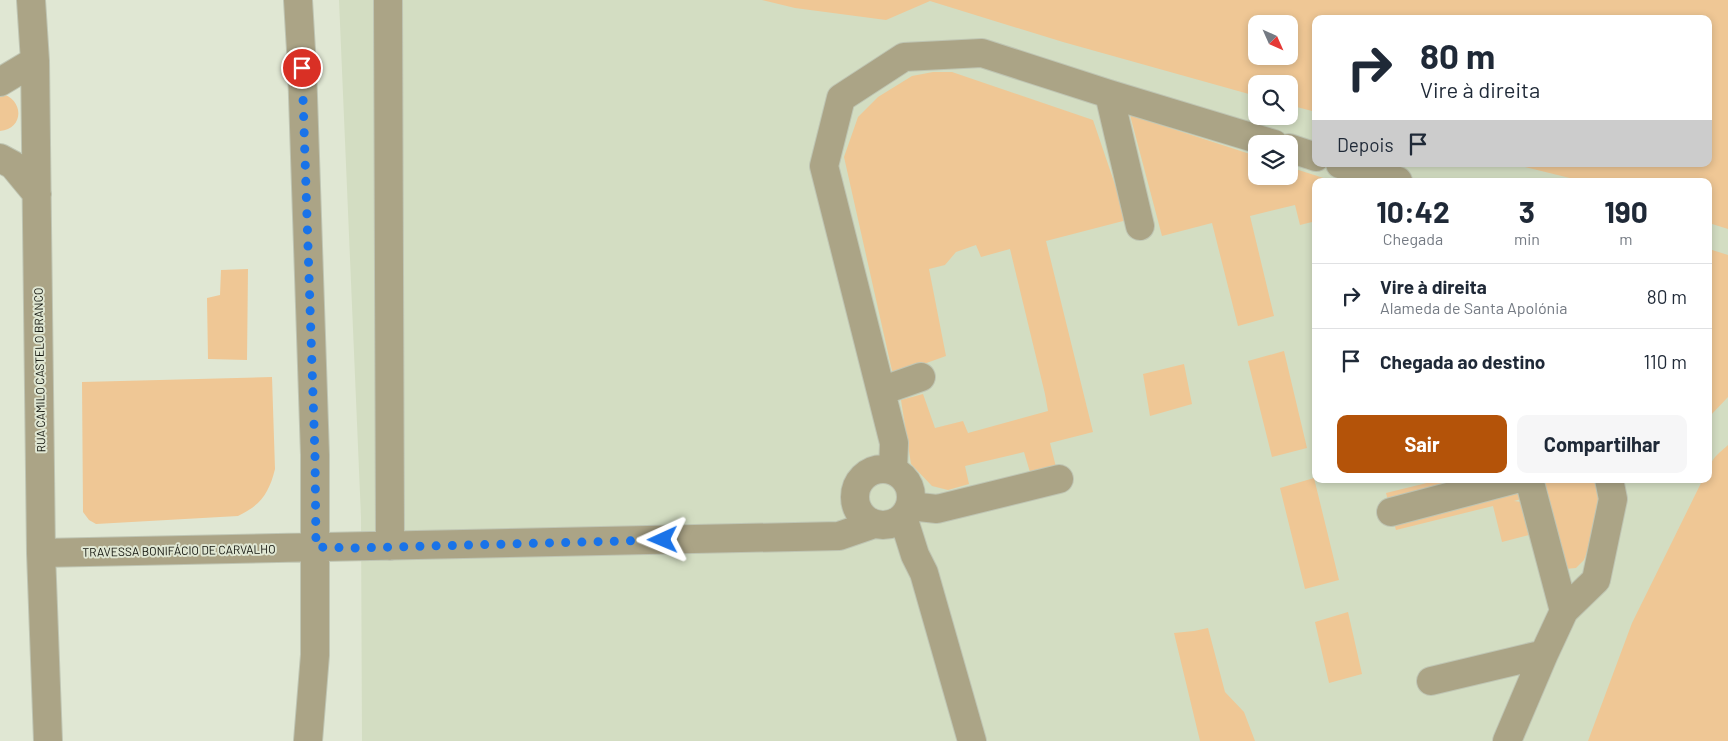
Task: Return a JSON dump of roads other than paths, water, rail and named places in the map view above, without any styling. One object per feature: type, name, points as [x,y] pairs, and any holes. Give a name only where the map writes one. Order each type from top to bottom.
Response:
[{"type":"street","name":"RUA CAMILO CASTELO BRANCO","points":[[31,0],[35,60],[42,553],[48,741]]},
{"type":"street","points":[[298,0],[315,445],[315,655],[308,741]]},
{"type":"street","points":[[388,0],[390,546]]},
{"type":"street","points":[[893,470],[894,443],[824,166],[841,98],[904,57],[982,53],[1248,136]]},
{"type":"street","points":[[0,82],[35,60]]},
{"type":"street","points":[[1109,94],[1140,226]]},
{"type":"street","points":[[1298,151],[1312,156]]},
{"type":"street","points":[[0,158],[13,166],[37,194]]},
{"type":"street","points":[[1350,167],[1388,178]]},
{"type":"street","points":[[882,391],[921,377]]},
{"type":"street","points":[[884,468],[900,474],[907,481],[912,498],[906,512],[891,524],[874,524],[866,519],[856,505],[855,496],[861,479],[875,470],[884,468]]},
{"type":"street","points":[[906,512],[937,508],[999,490],[1059,479]]},
{"type":"street","points":[[1391,512],[1501,483]]},
{"type":"street","points":[[1531,483],[1564,611]]},
{"type":"street","points":[[1507,741],[1564,611],[1596,580],[1613,499],[1610,483]]},
{"type":"street","points":[[906,512],[915,555],[924,573],[972,741]]},
{"type":"street","name":"TRAVESSA BONIFÁCIO DE CARVALHO","points":[[42,553],[316,547],[354,548],[839,536],[874,524]]},
{"type":"street","points":[[1432,681],[1544,654]]}]
